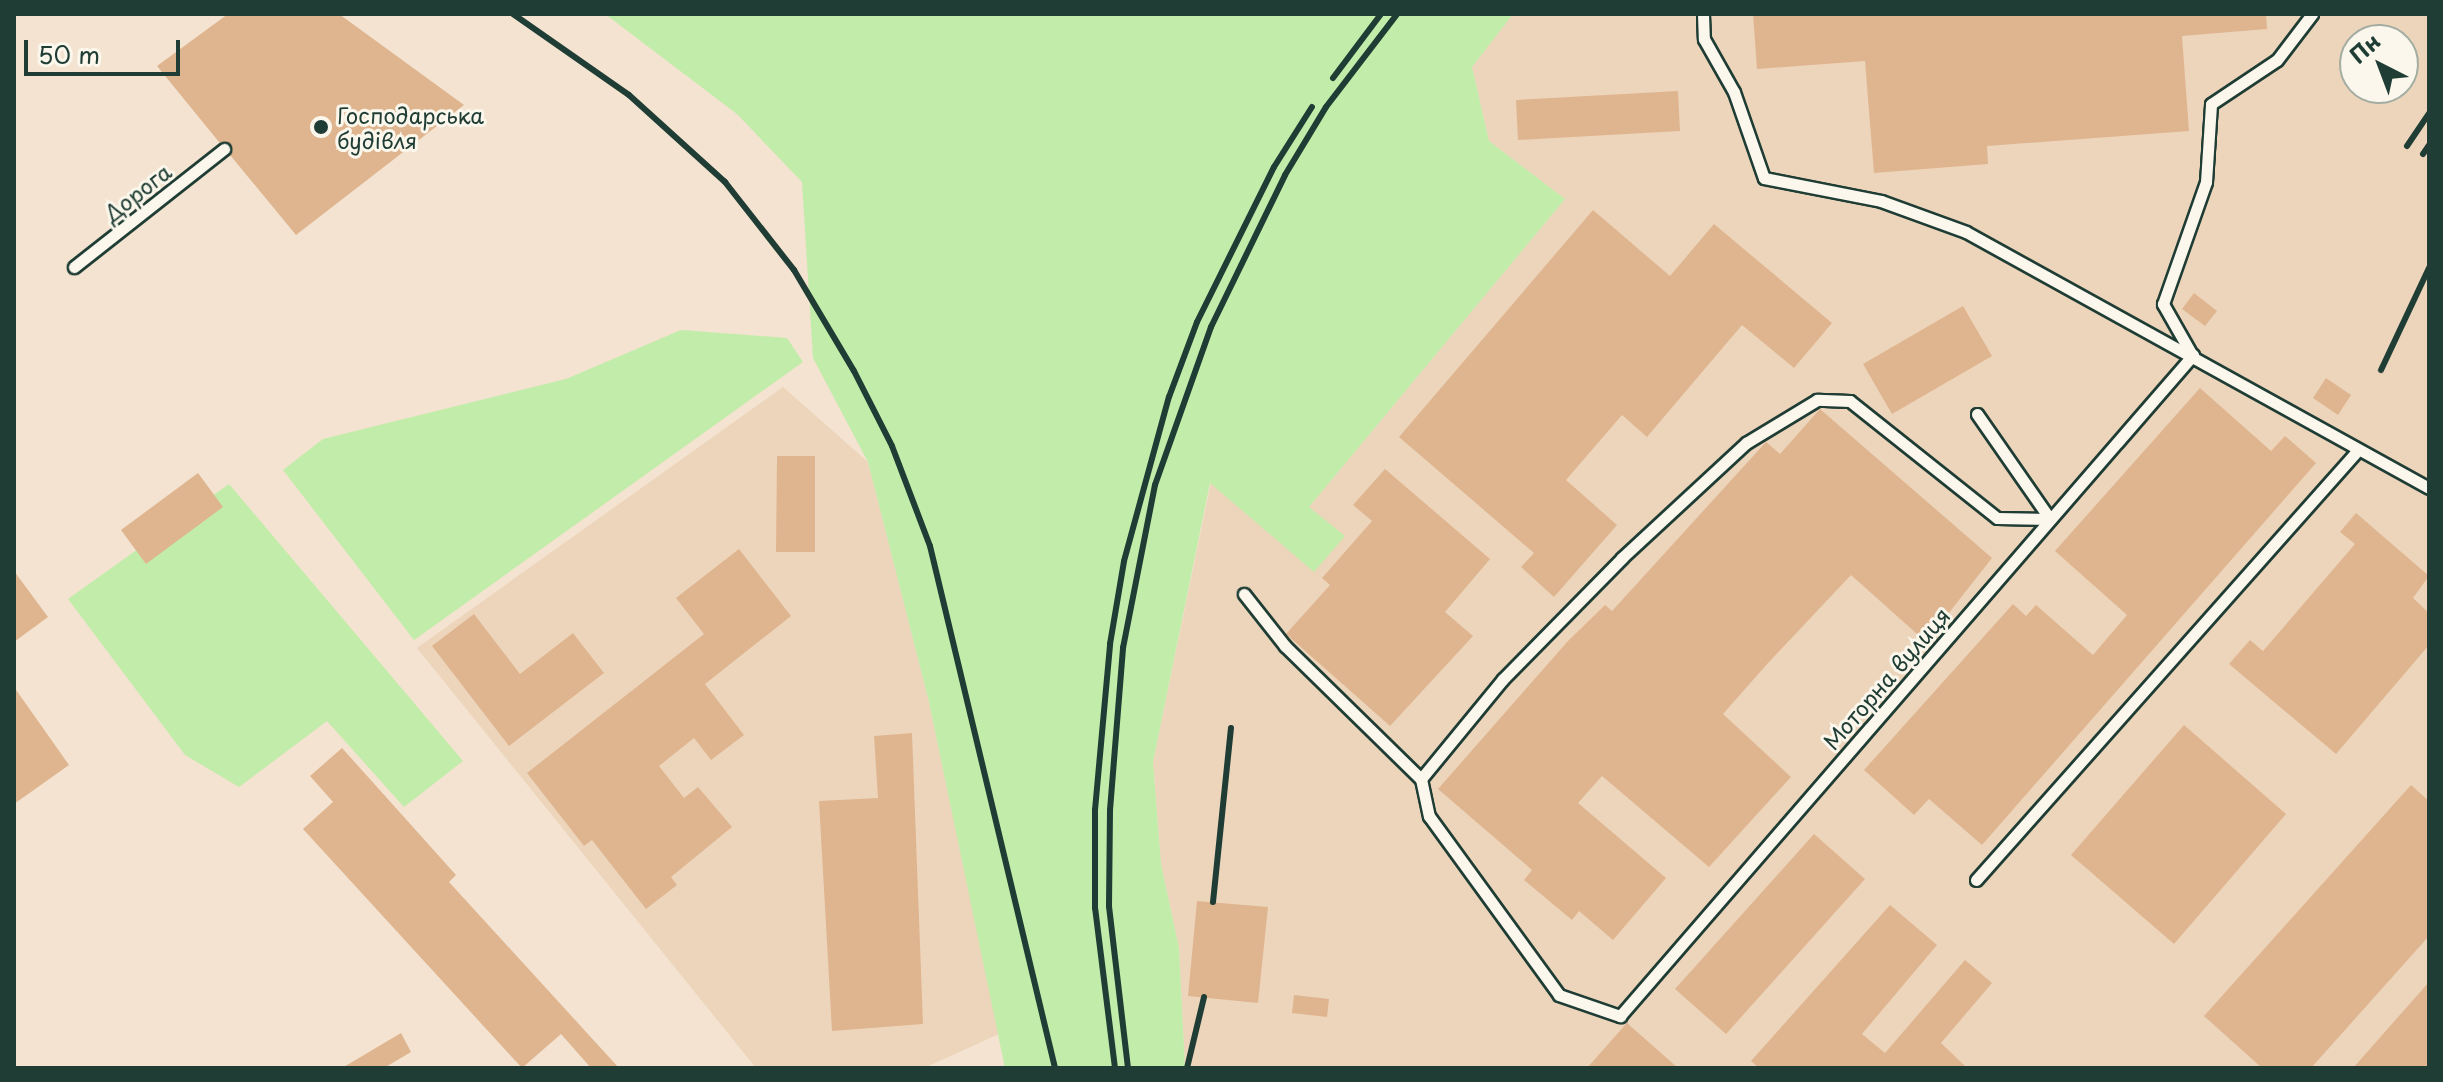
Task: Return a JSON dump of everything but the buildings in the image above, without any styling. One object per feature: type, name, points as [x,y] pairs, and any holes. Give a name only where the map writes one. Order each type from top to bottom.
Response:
[{"type":"lane","points":[[1703,14],[1704,39],[1734,92],[1764,178],[1881,201],[1966,232],[2429,488]]},
{"type":"lane","points":[[2193,355],[2163,304],[2206,182],[2211,104],[2277,60],[2312,14]]},
{"type":"lane","name":"Дорога","points":[[74,267],[224,149]]},
{"type":"lane","name":"Моторна вулиця","points":[[1421,779],[1429,816],[1559,995],[1620,1016],[2193,355]]},
{"type":"lane","points":[[1244,594],[1285,646],[1421,779],[1503,679],[1622,558],[1746,443],[1817,400],[1850,401],[1997,518],[2050,519]]},
{"type":"lane","points":[[1977,414],[2050,519]]},
{"type":"lane","points":[[1976,880],[2358,450]]},
{"type":"shaded area","points":[[1513,14],[2429,14],[2429,1068],[1185,1068],[1179,948],[1161,864],[1153,762],[1211,482],[1314,571],[1309,507],[1565,199],[1489,141],[1472,67]]},
{"type":"shaded area","points":[[783,387],[868,462],[929,702],[999,1034],[924,1068],[756,1068],[417,648]]},
{"type":"green space","points":[[605,14],[1513,14],[1472,67],[1489,141],[1565,199],[1309,507],[1345,536],[1314,572],[1210,483],[1153,762],[1161,864],[1179,948],[1185,1068],[1005,1068],[929,702],[868,462],[813,358],[802,182],[737,114]]},
{"type":"green space","points":[[681,330],[787,338],[803,362],[414,640],[283,470],[323,439],[566,379]]},
{"type":"green space","points":[[229,484],[463,761],[404,807],[327,721],[239,787],[185,755],[68,599]]},
{"type":"railway","points":[[513,14],[629,95],[725,182],[794,270],[854,371],[892,446],[930,546],[1055,1068]]},
{"type":"railway","points":[[1333,78],[1381,14]]},
{"type":"railway","points":[[1128,1068],[1109,906],[1110,810],[1123,648],[1155,485],[1211,327],[1285,175],[1326,107],[1397,14]]},
{"type":"railway","points":[[1115,1068],[1095,908],[1095,810],[1110,644],[1124,561],[1169,397],[1197,322],[1274,167],[1312,107]]},
{"type":"railway","points":[[2407,146],[2429,113]]},
{"type":"railway","points":[[2423,154],[2429,145]]},
{"type":"railway","points":[[2381,370],[2429,268]]},
{"type":"railway","points":[[1213,902],[1231,728]]},
{"type":"railway","points":[[1187,1068],[1204,997]]},
{"type":"place","name":"Господарська будівля","points":[[321,127]]}]
